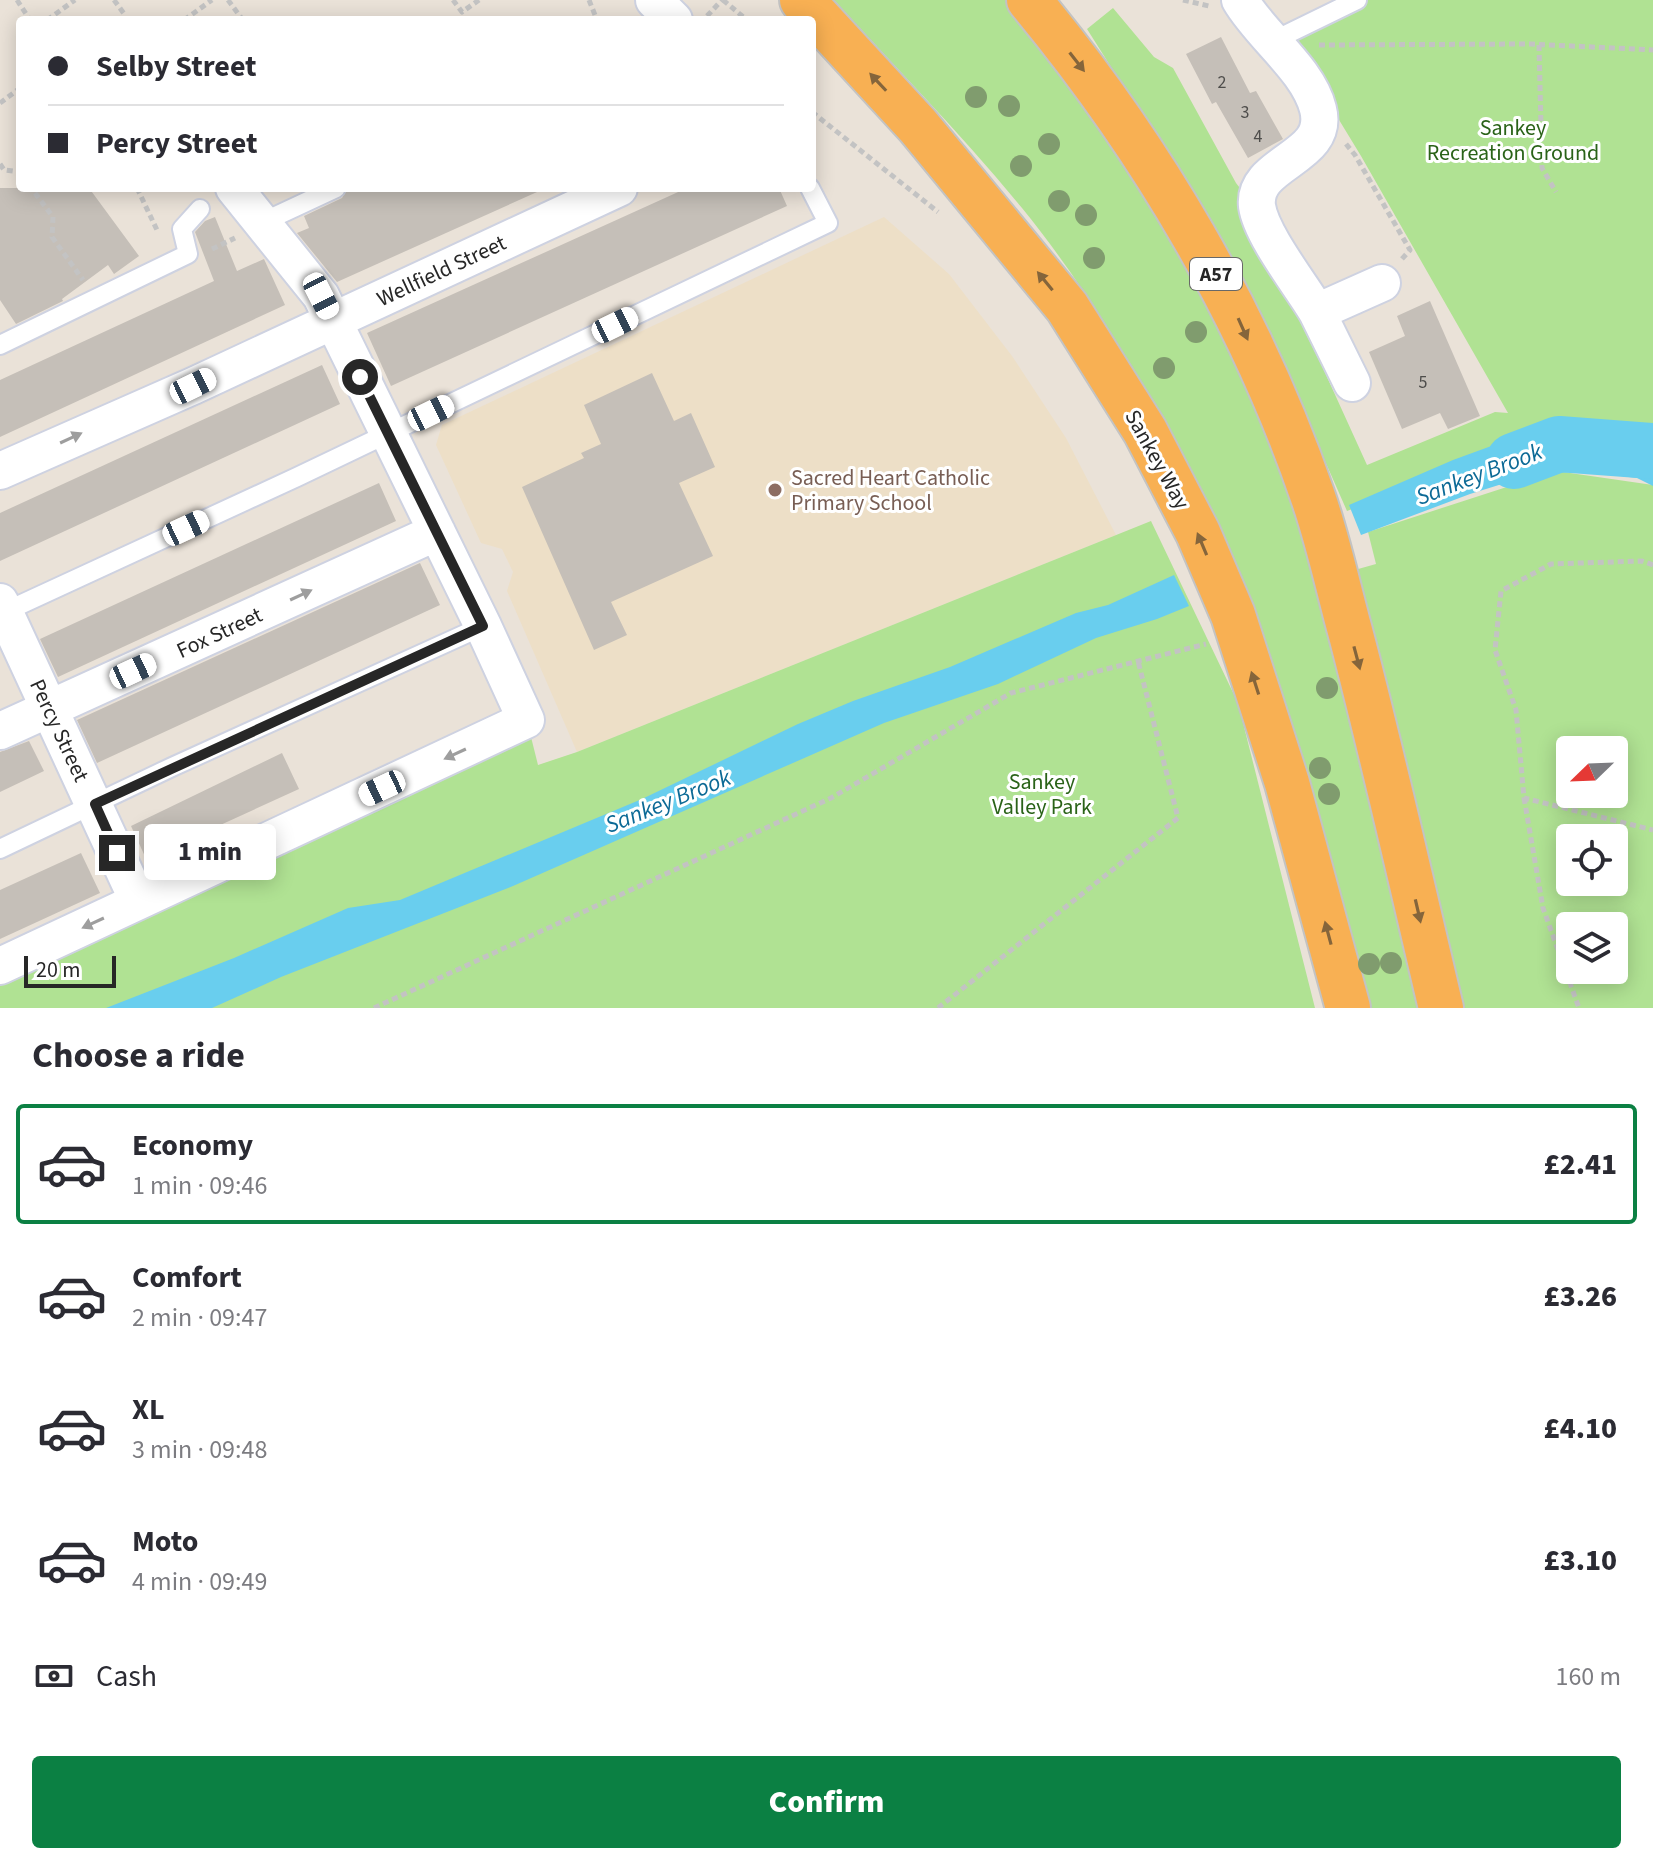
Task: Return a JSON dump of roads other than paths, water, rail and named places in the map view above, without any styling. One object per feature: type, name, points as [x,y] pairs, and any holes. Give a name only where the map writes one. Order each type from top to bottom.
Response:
[{"type":"highway","name":"Sankey Way","points":[[802,0],[918,126],[1067,307],[1145,431],[1198,533],[1233,615],[1287,783],[1348,1008]]},
{"type":"highway","name":"A57","points":[[1029,0],[1114,110],[1224,287],[1281,413],[1314,498],[1337,583],[1441,1008]]},
{"type":"street","points":[[654,0],[670,16]]},
{"type":"street","points":[[1240,0],[1248,14],[1280,38],[1315,101],[1319,119],[1314,138],[1267,178],[1259,190],[1257,203],[1267,232],[1317,312],[1352,383]]},
{"type":"street","points":[[0,966],[526,720],[321,296],[237,192]]},
{"type":"street","name":"Wellfield Street","points":[[0,471],[193,386],[610,192]]},
{"type":"street","points":[[1317,312],[1382,283]]},
{"type":"street","name":"Fox Street","points":[[0,731],[437,532]]},
{"type":"street","name":"Percy Street","points":[[2,609],[138,901]]},
{"type":"lane","points":[[1280,38],[1357,0]]},
{"type":"lane","points":[[261,223],[327,192]]},
{"type":"lane","points":[[2,609],[388,434],[828,223],[812,192]]},
{"type":"lane","points":[[0,345],[188,254],[182,229],[200,209]]},
{"type":"lane","points":[[0,849],[483,626]]},
{"type":"water","name":"Sankey Brook","points":[[1516,437],[1653,455],[1653,486],[1637,478],[1589,472],[1537,473],[1470,494],[1361,535],[1349,505],[1453,460]]},
{"type":"water","name":"Sankey Brook","points":[[1174,575],[1189,606],[1096,638],[998,684],[884,723],[513,886],[281,977],[212,1008],[106,1008],[234,958],[348,908],[400,900],[642,799],[798,724],[950,667],[1076,613],[1108,605]]},
{"type":"waterway","name":"Sankey Brook","points":[[1514,461],[1559,444],[1653,451]]},
{"type":"place","name":"Sacred Heart Catholic Primary School","points":[[775,490]]},
{"type":"park label","name":"Sankey Recreation Ground","points":[[1513,140]]},
{"type":"park label","name":"Sankey Valley Park","points":[[1042,794]]}]
